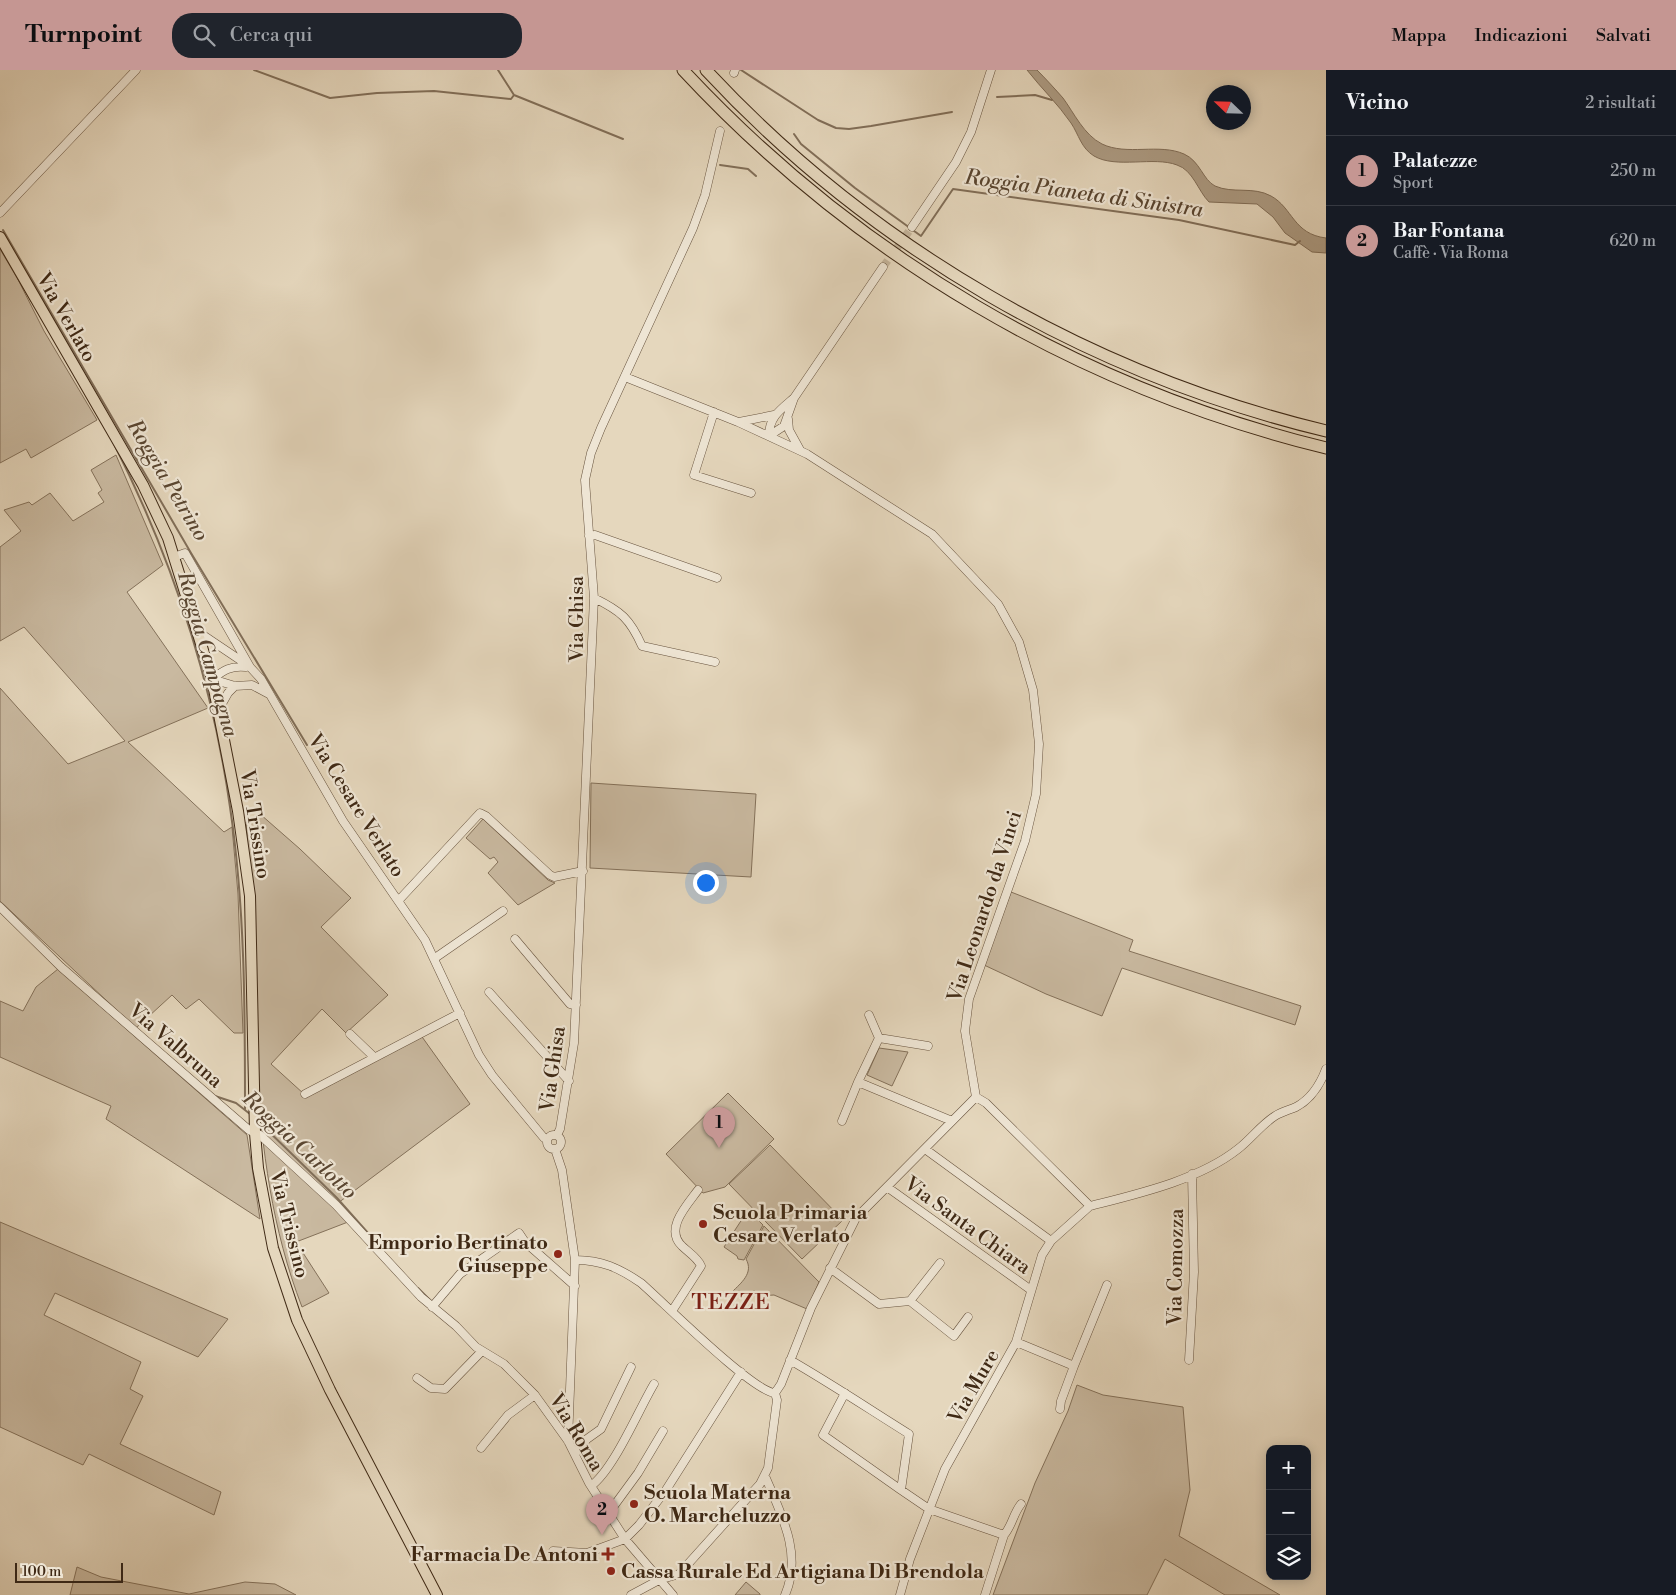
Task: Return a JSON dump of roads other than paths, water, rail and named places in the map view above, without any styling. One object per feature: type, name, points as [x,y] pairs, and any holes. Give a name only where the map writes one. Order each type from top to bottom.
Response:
[{"type":"highway","points":[[684,70],[748,136],[838,213],[882,247],[1005,324],[1071,358],[1157,395],[1266,432],[1326,448]]},
{"type":"highway","points":[[706,70],[772,135],[847,199],[890,232],[959,277],[1010,307],[1074,341],[1138,369],[1210,397],[1326,431]]},
{"type":"main road","name":"Via Verlato","points":[[0,237],[143,485],[168,538],[174,558]]},
{"type":"main road","points":[[174,558],[212,680],[219,709]]},
{"type":"main road","name":"Via Trissino","points":[[219,709],[238,811],[250,896],[255,1133],[258,1168],[273,1248],[297,1320],[330,1390],[437,1595]]},
{"type":"street","points":[[0,213],[136,70]]},
{"type":"street","points":[[912,226],[956,162],[971,132],[986,91],[991,70]]},
{"type":"street","name":"Via Ghisa","points":[[556,1136],[560,1130],[570,1080],[583,871],[594,598],[584,494],[587,467],[601,428],[683,254],[705,195],[720,132]]},
{"type":"street","points":[[769,436],[769,426],[774,415],[794,398],[883,267]]},
{"type":"street","name":"Via Leonardo da Vinci","points":[[625,377],[738,422],[801,451],[932,534],[998,604],[1020,642],[1033,690],[1039,744],[1036,794],[1025,841],[969,999],[965,1031],[976,1097]]},
{"type":"street","points":[[769,436],[781,429],[788,418],[794,398]]},
{"type":"street","points":[[714,412],[694,475],[751,494]]},
{"type":"street","points":[[738,422],[774,415]]},
{"type":"street","points":[[788,418],[789,430],[801,451]]},
{"type":"street","points":[[589,536],[595,535],[717,578]]},
{"type":"street","name":"Via Cesare Verlato","points":[[174,558],[185,553],[250,667],[261,679],[357,844],[399,900],[435,958],[479,1055],[523,1115],[544,1138],[548,1139],[549,1147],[555,1148]]},
{"type":"street","points":[[594,598],[625,617],[634,627],[642,646],[715,662]]},
{"type":"street","name":"Via Cesare Verlato","points":[[196,631],[250,667]]},
{"type":"street","points":[[212,680],[236,665],[250,667]]},
{"type":"street","points":[[212,680],[235,686],[252,685],[269,694]]},
{"type":"street","points":[[219,709],[228,693],[235,686]]},
{"type":"street","points":[[399,900],[480,813],[486,816],[550,875],[554,877],[583,871]]},
{"type":"street","name":"Via Valbruna","points":[[0,906],[61,967],[260,1136],[336,1204],[421,1297],[482,1352],[504,1364],[523,1382]]},
{"type":"street","points":[[435,958],[503,911]]},
{"type":"street","name":"Via Ghisa","points":[[514,939],[570,1004],[576,1005]]},
{"type":"street","points":[[489,992],[570,1080]]},
{"type":"street","points":[[304,1094],[460,1013]]},
{"type":"street","points":[[842,1121],[878,1038],[869,1015]]},
{"type":"street","points":[[350,1034],[374,1057]]},
{"type":"street","points":[[878,1038],[928,1046]]},
{"type":"street","points":[[785,1595],[792,1568],[792,1548],[765,1476],[777,1400],[775,1393],[781,1384],[830,1268],[856,1218],[976,1097],[986,1103],[1090,1206],[1136,1194],[1214,1164],[1238,1149],[1276,1115],[1298,1106],[1322,1082],[1326,1070]]},
{"type":"street","points":[[858,1082],[952,1121]]},
{"type":"street","points":[[548,1139],[552,1135],[556,1136]]},
{"type":"street","name":"Via Cesare Verlato","points":[[555,1148],[560,1143],[556,1136]]},
{"type":"street","name":"Via Cesare Verlato","points":[[555,1148],[562,1170],[575,1260],[567,1422],[568,1441]]},
{"type":"street","points":[[925,1149],[1051,1241]]},
{"type":"street","name":"Via Comozza","points":[[1189,1360],[1194,1272],[1192,1174]]},
{"type":"street","name":"Via Santa Chiara","points":[[887,1187],[1030,1290]]},
{"type":"street","points":[[672,1310],[701,1266],[678,1242],[674,1232],[675,1225],[698,1190]]},
{"type":"street","name":"Via Mure","points":[[900,1595],[910,1559],[949,1461],[1016,1342],[1042,1255],[1051,1241],[1090,1206]]},
{"type":"street","points":[[432,1307],[460,1274],[519,1233],[524,1242],[575,1286]]},
{"type":"street","points":[[575,1260],[594,1260],[624,1271],[642,1283],[741,1372],[765,1390],[775,1393]]},
{"type":"street","points":[[910,1301],[940,1263]]},
{"type":"street","points":[[830,1268],[879,1304],[910,1301],[954,1336],[968,1317]]},
{"type":"street","points":[[1060,1409],[1061,1401],[1074,1366],[1107,1285]]},
{"type":"street","points":[[1016,1342],[1074,1366]]},
{"type":"street","points":[[417,1378],[431,1388],[445,1389],[482,1352]]},
{"type":"street","points":[[790,1360],[909,1434],[901,1490]]},
{"type":"street","points":[[575,1454],[587,1439],[601,1429],[631,1367]]},
{"type":"street","points":[[553,1551],[587,1553],[625,1539],[639,1526],[666,1490],[741,1372]]},
{"type":"street","name":"Via Roma","points":[[523,1382],[535,1395],[568,1441],[590,1486],[625,1539],[673,1595]]},
{"type":"street","points":[[590,1486],[608,1467],[654,1384]]},
{"type":"street","points":[[845,1394],[823,1435],[929,1509],[1004,1535]]},
{"type":"street","points":[[480,1448],[508,1414],[535,1395]]},
{"type":"street","points":[[608,1514],[638,1474],[664,1431]]},
{"type":"street","points":[[631,1595],[659,1580],[679,1574],[765,1476]]},
{"type":"street","points":[[985,1595],[1004,1535],[1009,1530],[1020,1504]]},
{"type":"waterway","points":[[254,70],[330,98],[377,93],[434,91],[511,99],[514,95]]},
{"type":"waterway","name":"Roggia Pianeta di Sinistra","points":[[498,70],[514,95],[623,139]]},
{"type":"waterway","points":[[741,70],[818,120],[836,128],[849,129],[871,126],[952,112]]},
{"type":"waterway","points":[[997,97],[1035,95],[1052,100]]},
{"type":"waterway","name":"Roggia Pianeta di Sinistra","points":[[794,134],[801,144],[855,188],[921,236],[953,189],[1179,220],[1295,245],[1300,241]]},
{"type":"waterway","name":"Roggia Pianeta di Sinistra","points":[[720,165],[748,169],[756,176]]},
{"type":"waterway","name":"Roggia Petrino","points":[[3,230],[191,553],[307,745]]},
{"type":"waterway","name":"Roggia Campagna","points":[[0,248],[32,302]]},
{"type":"waterway","name":"Roggia Campagna","points":[[113,442],[134,485],[171,574],[200,666],[222,760],[239,882],[244,996],[245,1109]]},
{"type":"waterway","name":"Roggia Carlotto","points":[[215,1096],[236,1103],[250,1114]]},
{"type":"waterway","name":"Roggia Carlotto","points":[[259,1122],[337,1198],[384,1251]]},
{"type":"waterway","name":"Roggia Carlotto","points":[[418,1288],[431,1301]]},
{"type":"tunnel","points":[[883,267],[912,227]]},
{"type":"place","name":"Palatezze","points":[[719,1148]]},
{"type":"place","name":"Scuola Primaria Cesare Verlato","points":[[703,1224]]},
{"type":"place","name":"Emporio Bertinato Giuseppe","points":[[558,1254]]},
{"type":"place","name":"Scuola Materna O. Marcheluzzo","points":[[634,1504]]},
{"type":"place","name":"Bar Fontana","points":[[602,1535]]},
{"type":"place","name":"Farmacia De Antoni","points":[[608,1554]]},
{"type":"place","name":"Cassa Rurale Ed Artigiana Di Brendola","points":[[611,1571]]},
{"type":"district","name":"TEZZE","points":[[731,1301]]}]
